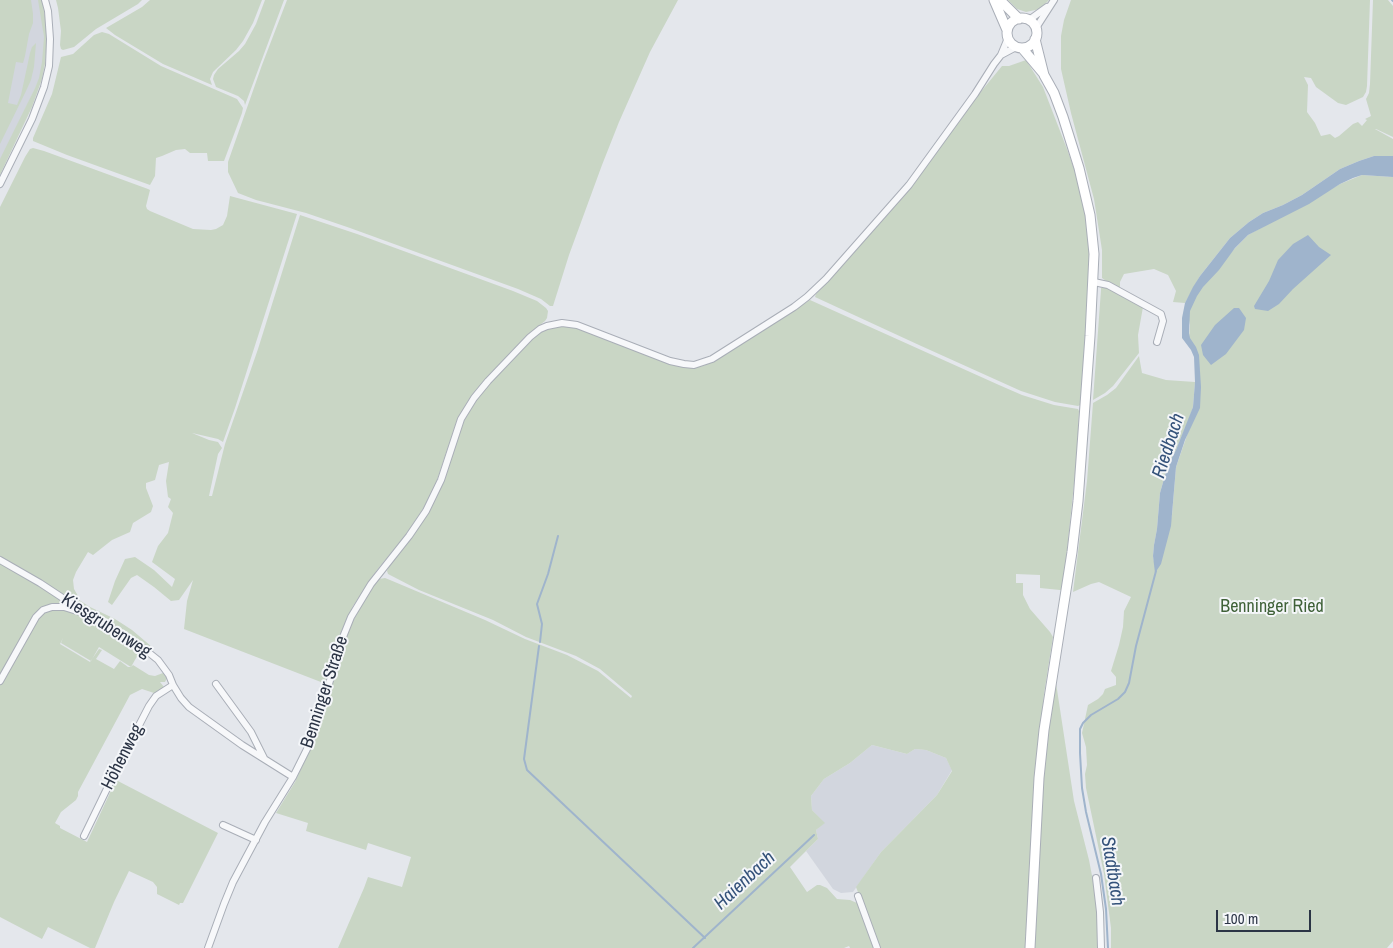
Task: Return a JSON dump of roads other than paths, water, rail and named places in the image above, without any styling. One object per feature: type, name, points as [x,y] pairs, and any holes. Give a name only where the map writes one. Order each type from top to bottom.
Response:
[{"type":"main road","points":[[994,0],[1012,45],[1019,47],[1030,46],[1036,39]]},
{"type":"main road","points":[[1000,0],[1019,18],[1029,20],[1036,28],[1036,39],[1044,75]]},
{"type":"main road","points":[[1008,34],[1011,22],[1019,18]]},
{"type":"main road","points":[[1019,47],[1044,75],[1054,93],[1068,129],[1086,192],[1093,234],[1094,254],[1094,282],[1078,501],[1042,749],[1036,819],[1030,948]]},
{"type":"street","points":[[0,184],[32,119],[44,87],[49,66],[50,39],[48,11],[45,0]]},
{"type":"street","points":[[1029,20],[1052,2]]},
{"type":"street","points":[[1036,28],[1052,2]]},
{"type":"street","points":[[1001,55],[1008,34]]},
{"type":"street","points":[[1001,55],[1019,47]]},
{"type":"street","name":"Benninger Straße","points":[[208,948],[233,882],[308,747],[341,642],[351,617],[371,584],[426,511],[441,480],[461,419],[480,390],[530,337],[547,326],[562,323],[577,325],[670,361],[694,364],[712,359],[794,307],[808,297],[826,279],[913,180],[1001,55]]},
{"type":"street","points":[[1094,282],[1108,286],[1161,314],[1163,321],[1157,342]]},
{"type":"street","name":"Kiesgrubenweg","points":[[0,560],[55,592],[143,648],[158,660],[169,675],[173,686],[181,698],[198,714],[293,777]]},
{"type":"street","points":[[0,681],[36,617],[43,610],[52,606],[64,607],[87,614]]},
{"type":"street","points":[[216,684],[251,732],[264,759]]},
{"type":"street","name":"Höhenweg","points":[[84,836],[149,706],[156,696],[173,686]]},
{"type":"street","points":[[223,825],[256,840]]},
{"type":"street","points":[[1096,878],[1100,912],[1101,948]]},
{"type":"street","points":[[858,896],[877,948]]},
{"type":"water","points":[[1374,156],[1393,156],[1393,177],[1362,175],[1353,178],[1309,204],[1248,235],[1235,248],[1197,296],[1190,311],[1189,333],[1199,355],[1200,408],[1185,440],[1176,467],[1171,526],[1161,564],[1155,573],[1153,556],[1160,493],[1168,465],[1193,407],[1194,357],[1182,338],[1182,318],[1185,303],[1193,287],[1230,238],[1249,222],[1263,213],[1302,195],[1340,169]]},
{"type":"water","points":[[1308,235],[1319,247],[1331,255],[1279,304],[1268,311],[1255,309],[1254,306],[1269,281],[1278,260],[1293,244]]},
{"type":"water","points":[[1234,308],[1239,308],[1246,318],[1244,330],[1226,354],[1211,365],[1203,355],[1201,345],[1215,325]]},
{"type":"waterway","points":[[540,642],[542,624],[537,604],[548,574],[558,536]]},
{"type":"waterway","name":"Riedbach","points":[[1108,948],[1106,909],[1101,874],[1082,788],[1080,729],[1091,715],[1118,699],[1125,692],[1129,683],[1136,646],[1156,571]]},
{"type":"waterway","points":[[539,646],[524,759],[527,770],[705,938]]},
{"type":"waterway","name":"Haienbach","points":[[693,948],[814,835]]},
{"type":"park label","name":"Benninger Ried","points":[[1272,607]]},
{"type":"water label","name":"Stadtbach","points":[[1112,871]]}]
